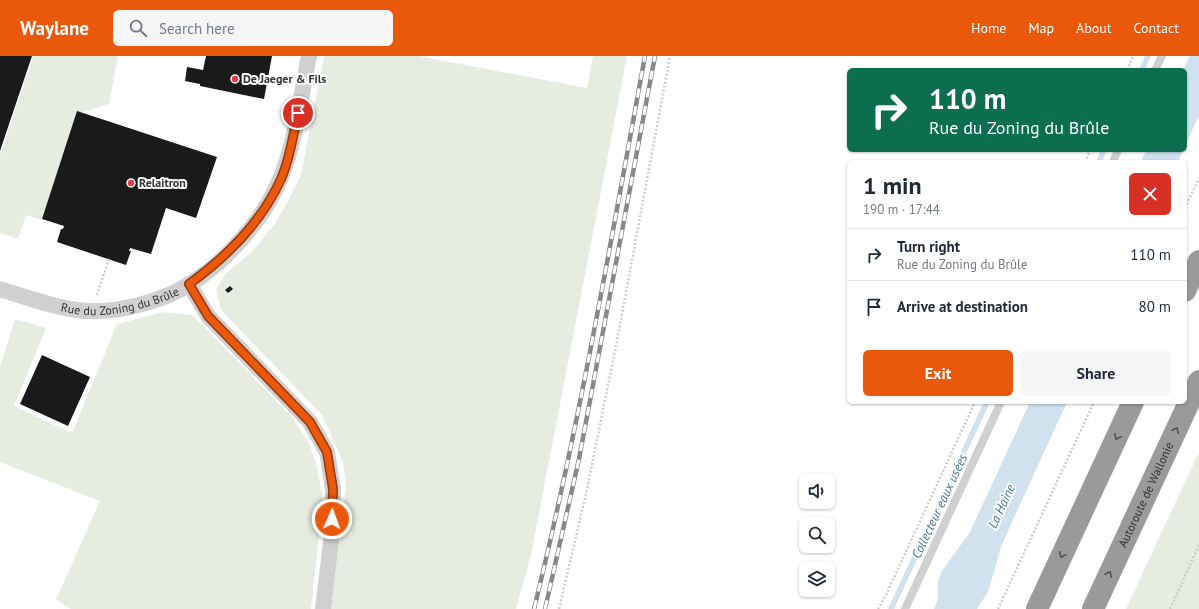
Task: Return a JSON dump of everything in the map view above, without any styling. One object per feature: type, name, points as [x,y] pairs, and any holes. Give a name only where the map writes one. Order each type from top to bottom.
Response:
[{"type":"highway","points":[[1187,287],[1199,261]]},
{"type":"highway","name":"Autoroute de Wallonie","points":[[1093,609],[1199,381]]},
{"type":"highway","points":[[1037,609],[1132,404]]},
{"type":"street","name":"Rue du Zoning du Brûle","points":[[0,289],[36,301],[77,310],[125,308],[169,295],[189,284],[212,268],[246,234],[260,216],[281,178],[287,161],[309,56]]},
{"type":"street","points":[[189,284],[208,316],[310,422],[327,452],[333,489],[332,534],[323,609]]},
{"type":"lane","points":[[1157,68],[1162,56]]},
{"type":"lane","points":[[905,609],[1000,404]]},
{"type":"path","points":[[559,609],[586,494],[670,56]]},
{"type":"path","points":[[1128,68],[1133,56]]},
{"type":"path","points":[[1187,204],[1199,178]]},
{"type":"path","points":[[92,310],[109,259]]},
{"type":"path","points":[[878,609],[886,596],[974,404]]},
{"type":"path","points":[[998,609],[1093,404]]},
{"type":"path","points":[[1170,609],[1199,545]]},
{"type":"shaded area","points":[[33,56],[118,56],[109,104],[79,113],[42,220],[26,215],[18,239],[0,233],[0,155]]},
{"type":"shaded area","points":[[324,56],[418,56],[587,88],[593,56],[627,56],[531,555],[516,609],[331,609],[346,487],[343,462],[322,415],[221,310],[216,290],[225,274],[252,252],[274,225],[301,175]]},
{"type":"shaded area","points":[[164,312],[192,315],[292,417],[309,443],[316,463],[323,499],[311,609],[71,609],[56,600],[100,501],[0,462],[0,367],[15,319],[46,328],[14,406],[72,433],[117,324]]},
{"type":"shaded area","points":[[1199,452],[1199,609],[1126,609]]},
{"type":"water","points":[[1190,56],[1199,56],[1199,116],[1187,142],[1187,68],[1184,68]]},
{"type":"water","points":[[1145,152],[1182,152],[1179,160],[1142,160]]},
{"type":"water","name":"La Haine","points":[[1029,404],[1066,404],[1002,544],[988,592],[977,609],[934,609],[938,599],[938,581],[942,571],[970,532]]},
{"type":"building","points":[[0,56],[32,56],[0,151]]},
{"type":"building","name":"De Jaeger & Fils","points":[[206,56],[272,56],[264,99],[200,86],[200,84],[185,81],[187,67],[203,70]]},
{"type":"building","name":"Relaitron","points":[[77,111],[217,157],[196,218],[166,208],[151,254],[130,248],[129,251],[131,251],[126,265],[57,242],[61,229],[63,229],[64,226],[42,219]]},
{"type":"building","points":[[230,286],[233,289],[228,293],[225,290]]},
{"type":"building","points":[[42,355],[90,377],[68,426],[20,404]]},
{"type":"waterway","name":"Collecteur eaux usées","points":[[1143,68],[1148,56]]},
{"type":"waterway","name":"Collecteur eaux usées","points":[[1100,160],[1103,152]]},
{"type":"waterway","name":"Collecteur eaux usées","points":[[891,609],[986,404]]},
{"type":"railway","points":[[534,609],[566,471],[580,402],[645,56]]},
{"type":"railway","points":[[545,609],[579,459],[655,56]]},
{"type":"place","name":"De Jaeger & Fils","points":[[235,79]]},
{"type":"place","name":"Relaitron","points":[[131,183]]},
{"type":"route","points":[[298,113],[292,142],[281,178],[260,216],[229,252],[212,268],[189,284],[208,316],[310,422],[327,452],[333,489],[332,519]]}]
